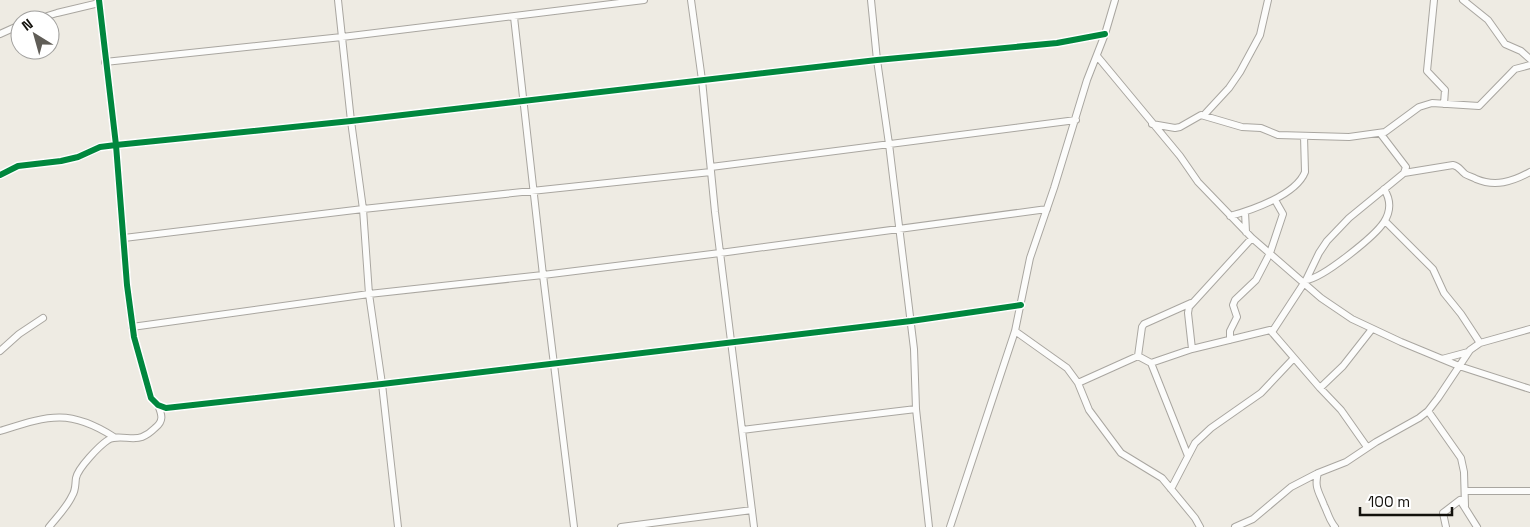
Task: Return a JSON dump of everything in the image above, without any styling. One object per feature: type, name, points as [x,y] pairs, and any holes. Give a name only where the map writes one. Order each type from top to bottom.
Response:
[{"type":"street","points":[[338,0],[363,209],[369,294],[382,384],[398,527]]},
{"type":"street","points":[[105,62],[342,37],[644,0]]},
{"type":"street","points":[[691,0],[754,527]]},
{"type":"street","points":[[871,0],[911,321],[916,409],[929,527]]},
{"type":"street","points":[[950,527],[1015,331],[1028,265],[1116,0]]},
{"type":"street","points":[[1204,115],[1229,88],[1240,72],[1260,35],[1268,0]]},
{"type":"street","points":[[1434,0],[1426,66],[1429,74],[1445,90],[1444,104]]},
{"type":"street","points":[[1463,0],[1488,20],[1505,44],[1521,51],[1530,59]]},
{"type":"street","points":[[49,527],[76,490],[76,477],[79,470],[107,440],[114,437],[141,438],[150,433],[162,420],[162,414],[158,405],[151,398],[132,326],[116,145],[99,2],[60,11]]},
{"type":"street","points":[[514,17],[574,527]]},
{"type":"street","points":[[0,175],[18,166],[61,161],[78,157],[100,148],[116,145],[351,121],[877,60],[1057,43],[1105,34]]},
{"type":"street","points":[[1097,56],[1180,156],[1198,182],[1230,216],[1252,238],[1352,320],[1459,366],[1530,389]]},
{"type":"street","points":[[1152,124],[1174,128],[1180,127],[1198,115],[1204,115],[1242,127],[1261,128],[1278,135],[1349,137],[1380,133],[1388,131],[1424,104],[1480,106],[1515,69],[1530,65]]},
{"type":"street","points":[[124,238],[363,209],[534,192],[1076,120]]},
{"type":"street","points":[[1380,133],[1406,167],[1404,173]]},
{"type":"street","points":[[1230,216],[1275,200],[1296,184],[1305,174],[1304,136]]},
{"type":"street","points":[[1272,332],[1305,282],[1319,253],[1331,235],[1355,212],[1404,173],[1453,164],[1458,166],[1466,175],[1496,184],[1520,178],[1530,172]]},
{"type":"street","points":[[1305,282],[1323,274],[1372,236],[1385,221],[1390,202],[1384,189]]},
{"type":"street","points":[[1230,340],[1230,331],[1237,317],[1233,305],[1235,300],[1256,280],[1270,253],[1283,214],[1275,200]]},
{"type":"street","points":[[132,326],[369,294],[720,253],[1047,209]]},
{"type":"street","points":[[1245,212],[1246,232]]},
{"type":"street","points":[[1385,221],[1432,269],[1444,293],[1461,314],[1480,343]]},
{"type":"street","points":[[1138,356],[1144,324],[1192,302],[1252,238]]},
{"type":"street","points":[[1192,302],[1188,313],[1192,349]]},
{"type":"street","points":[[158,405],[166,408],[382,384],[911,321],[1021,306]]},
{"type":"street","points":[[0,351],[19,334],[43,318]]},
{"type":"street","points":[[1320,388],[1343,366],[1372,329]]},
{"type":"street","points":[[1235,527],[1253,519],[1282,494],[1318,473],[1346,462],[1367,447],[1428,411],[1468,352],[1480,343],[1530,329]]},
{"type":"street","points":[[1151,363],[1192,349],[1267,330],[1272,332],[1341,410],[1367,447]]},
{"type":"street","points":[[1015,331],[1027,342],[1064,365],[1078,383],[1089,410],[1121,453],[1158,475],[1200,527]]},
{"type":"street","points":[[1442,359],[1468,352]]},
{"type":"street","points":[[1138,356],[1151,363],[1188,456]]},
{"type":"street","points":[[1078,383],[1138,356]]},
{"type":"street","points":[[1171,489],[1192,448],[1202,436],[1262,392],[1294,358]]},
{"type":"street","points":[[742,430],[916,409]]},
{"type":"street","points":[[1428,411],[1464,465],[1465,506]]},
{"type":"street","points":[[0,431],[21,424],[60,417],[89,423],[114,437]]},
{"type":"street","points":[[1318,473],[1316,489],[1324,502],[1329,520],[1335,527]]},
{"type":"street","points":[[1465,491],[1530,491]]},
{"type":"street","points":[[1446,527],[1443,512],[1460,500],[1477,527]]},
{"type":"street","points":[[621,527],[752,510]]},
{"type":"cycle path","points":[[99,0],[116,145],[127,285],[134,337],[151,398],[158,405],[166,408],[911,321],[1021,305]]},
{"type":"cycle path","points":[[0,175],[18,166],[61,161],[78,157],[100,147],[351,121],[877,60],[1057,43],[1105,34]]}]
